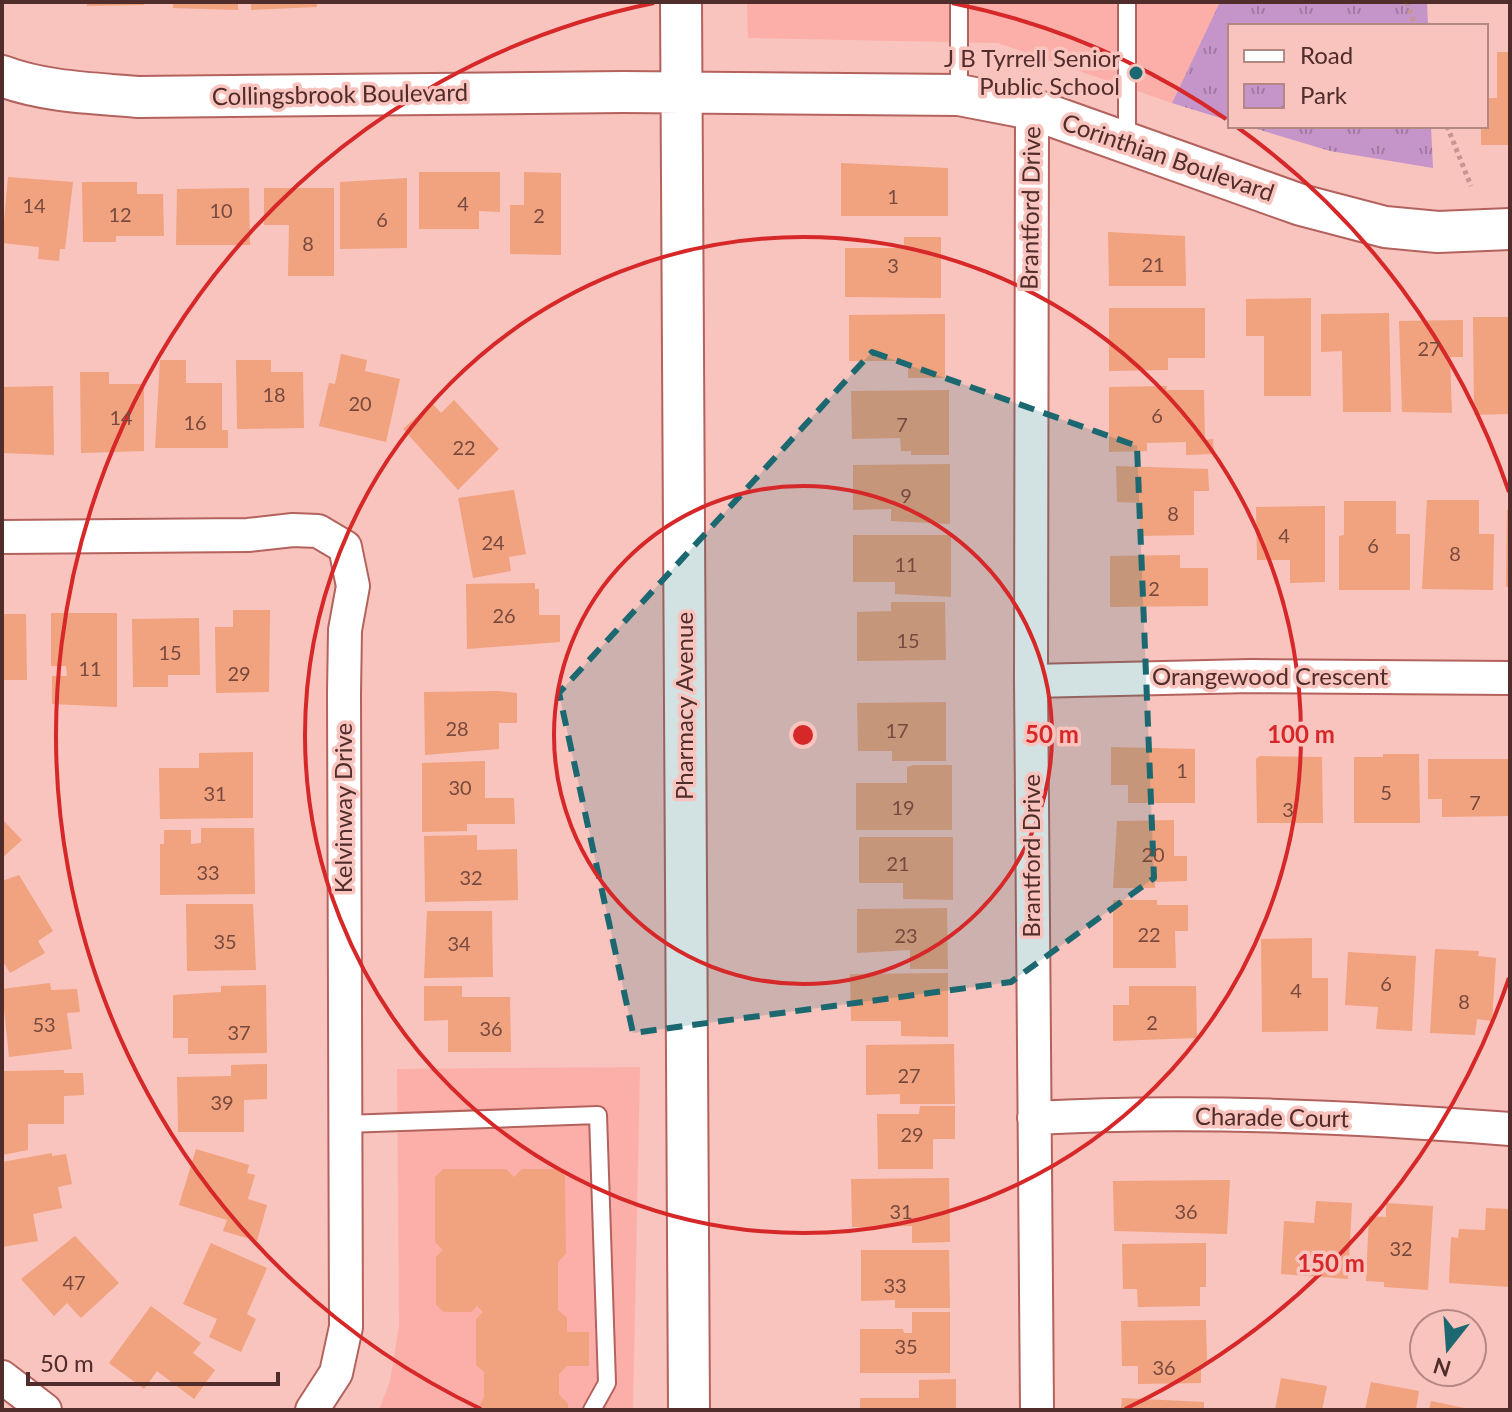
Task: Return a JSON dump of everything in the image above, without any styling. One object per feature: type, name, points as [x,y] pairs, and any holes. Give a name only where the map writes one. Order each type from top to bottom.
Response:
[{"type":"street","name":"Pharmacy Avenue","points":[[681,2],[689,1410]]},
{"type":"street","name":"Collingsbrook Boulevard","points":[[2,76],[17,82],[85,93],[138,97],[681,92]]},
{"type":"street","name":"Corinthian Boulevard","points":[[681,92],[959,95],[1032,109],[1301,205],[1385,227],[1438,232],[1510,229]]},
{"type":"street","name":"Brantford Drive","points":[[1032,109],[1031,681],[1037,1410]]},
{"type":"street","name":"Kelvinway Drive","points":[[2,537],[248,535],[293,530],[318,531],[345,547],[353,586],[344,669],[346,1327],[336,1373],[312,1410]]},
{"type":"street","name":"Orangewood Crescent","points":[[1031,681],[1251,676],[1510,678]]},
{"type":"street","name":"Charade Court","points":[[1034,1118],[1087,1115],[1377,1119],[1510,1129]]},
{"type":"street","points":[[2,1377],[45,1410]]},
{"type":"lane","points":[[959,2],[959,95]]},
{"type":"lane","points":[[1127,2],[1127,144]]},
{"type":"lane","points":[[345,1124],[598,1115],[607,1383],[592,1410]]},
{"type":"path","points":[[1407,2],[1414,24]]},
{"type":"path","points":[[1448,128],[1471,186]]},
{"type":"highlighted area","points":[[872,352],[1137,446],[1154,878],[1011,982],[633,1033],[559,693]]},
{"type":"shaded area","name":"J B Tyrrell Senior Public School","points":[[747,2],[1220,2],[1172,103],[998,43],[748,38]]},
{"type":"shaded area","points":[[640,1067],[633,1410],[379,1410],[390,1381],[399,1326],[397,1069]]},
{"type":"green space","points":[[1220,2],[1427,2],[1428,24],[1228,24],[1228,120],[1172,103]]},
{"type":"green space","points":[[1254,128],[1431,128],[1433,168],[1330,151]]},
{"type":"building","points":[[87,2],[144,2],[144,5],[87,6]]},
{"type":"building","points":[[173,2],[238,2],[238,10],[173,8]]},
{"type":"building","points":[[251,2],[317,2],[317,7],[251,10]]},
{"type":"building","points":[[1497,52],[1510,52],[1510,145],[1481,145],[1481,128],[1488,128],[1488,98],[1497,98]]},
{"type":"building","points":[[841,163],[948,168],[948,216],[841,216]]},
{"type":"building","points":[[419,172],[500,172],[500,212],[479,211],[479,229],[419,229]]},
{"type":"building","points":[[524,172],[561,173],[561,255],[510,254],[510,205],[524,205]]},
{"type":"building","points":[[8,177],[73,182],[65,249],[60,249],[59,261],[38,259],[39,247],[2,243]]},
{"type":"building","points":[[407,178],[407,248],[340,249],[340,182]]},
{"type":"building","points":[[82,182],[137,182],[137,194],[163,194],[164,236],[116,236],[116,242],[83,242]]},
{"type":"building","points":[[249,188],[250,245],[176,245],[177,189]]},
{"type":"building","points":[[264,188],[334,188],[334,276],[288,276],[289,225],[264,225]]},
{"type":"building","points":[[1108,232],[1185,236],[1186,286],[1109,286]]},
{"type":"building","points":[[904,237],[941,237],[941,298],[845,297],[845,248],[904,248]]},
{"type":"building","points":[[1311,298],[1311,396],[1264,396],[1264,336],[1246,336],[1246,299]]},
{"type":"building","points":[[1109,308],[1205,308],[1205,358],[1168,358],[1168,370],[1109,371]]},
{"type":"building","points":[[1389,313],[1391,412],[1343,412],[1342,351],[1321,352],[1321,314]]},
{"type":"building","points":[[945,314],[945,378],[908,378],[908,361],[849,361],[849,315]]},
{"type":"building","points":[[1473,317],[1510,317],[1510,414],[1474,415]]},
{"type":"building","points":[[1463,320],[1463,357],[1450,357],[1452,413],[1402,412],[1399,321]]},
{"type":"building","points":[[341,354],[367,360],[365,371],[400,379],[386,442],[319,426],[329,383],[335,384]]},
{"type":"building","points":[[160,360],[186,360],[186,383],[222,383],[222,430],[228,430],[228,448],[155,448]]},
{"type":"building","points":[[236,360],[271,360],[271,372],[303,372],[304,428],[237,429]]},
{"type":"building","points":[[80,372],[109,372],[109,384],[144,384],[144,451],[81,453]]},
{"type":"building","points":[[53,386],[54,455],[2,453],[2,387]]},
{"type":"building","points":[[1167,386],[1166,390],[1204,390],[1205,440],[1213,439],[1214,454],[1186,455],[1186,442],[1147,443],[1147,451],[1109,452],[1109,387]]},
{"type":"building","points":[[949,390],[949,455],[911,455],[911,451],[901,451],[900,438],[852,439],[851,391]]},
{"type":"building","points":[[454,400],[499,449],[458,490],[403,429],[432,403],[441,413]]},
{"type":"building","points":[[950,464],[950,524],[891,521],[891,509],[853,510],[853,465]]},
{"type":"building","points":[[1116,466],[1208,469],[1209,491],[1194,491],[1194,535],[1140,536],[1140,503],[1117,502]]},
{"type":"building","points":[[514,490],[526,554],[509,557],[511,571],[473,578],[458,498]]},
{"type":"building","points":[[1427,500],[1479,500],[1479,534],[1494,534],[1493,590],[1422,589]]},
{"type":"building","points":[[1344,501],[1396,501],[1396,534],[1410,534],[1410,590],[1339,590],[1339,536],[1344,535]]},
{"type":"building","points":[[1325,506],[1325,582],[1290,583],[1290,560],[1257,560],[1256,507]]},
{"type":"building","points":[[1507,510],[1510,510],[1510,587],[1506,587]]},
{"type":"building","points":[[853,535],[951,535],[951,597],[895,594],[895,582],[853,582]]},
{"type":"building","points":[[1180,555],[1180,568],[1208,568],[1208,606],[1110,607],[1110,556]]},
{"type":"building","points":[[535,583],[535,589],[539,589],[539,615],[560,615],[560,642],[467,649],[466,584]]},
{"type":"building","points":[[891,602],[945,602],[946,660],[857,661],[857,612],[891,611]]},
{"type":"building","points":[[233,610],[270,610],[269,692],[216,693],[215,627],[233,627]]},
{"type":"building","points":[[51,613],[117,613],[117,707],[52,704],[52,676],[67,676],[66,666],[51,666]]},
{"type":"building","points":[[2,614],[26,614],[27,680],[2,680]]},
{"type":"building","points":[[199,618],[200,675],[168,675],[168,687],[133,687],[132,619]]},
{"type":"building","points":[[424,692],[517,693],[517,723],[499,723],[499,749],[425,755]]},
{"type":"building","points":[[946,702],[946,761],[892,761],[892,751],[858,751],[857,703]]},
{"type":"building","points":[[1111,747],[1195,749],[1195,803],[1128,803],[1128,785],[1111,785]]},
{"type":"building","points":[[253,752],[253,818],[160,819],[159,768],[199,768],[199,753]]},
{"type":"building","points":[[1383,754],[1419,754],[1420,823],[1354,823],[1354,757],[1383,757]]},
{"type":"building","points":[[1260,756],[1322,757],[1323,823],[1257,823],[1256,759]]},
{"type":"building","points":[[1428,759],[1509,759],[1509,816],[1442,817],[1442,799],[1428,799]]},
{"type":"building","points":[[485,761],[485,798],[514,798],[515,824],[467,824],[467,831],[422,832],[422,763]]},
{"type":"building","points":[[952,765],[952,830],[856,830],[856,783],[907,783],[907,767]]},
{"type":"building","points":[[2,819],[22,840],[2,858]]},
{"type":"building","points":[[1174,820],[1174,856],[1187,856],[1187,881],[1155,882],[1155,888],[1113,888],[1117,821]]},
{"type":"building","points":[[201,828],[254,828],[255,894],[160,895],[160,844],[164,844],[164,830],[191,830],[191,844],[201,843]]},
{"type":"building","points":[[477,835],[477,850],[517,849],[518,900],[425,902],[424,836]]},
{"type":"building","points":[[859,837],[953,837],[953,900],[903,899],[903,883],[859,883]]},
{"type":"building","points":[[19,875],[53,931],[38,941],[45,953],[10,973],[2,960],[2,881]]},
{"type":"building","points":[[1113,900],[1157,900],[1157,905],[1188,905],[1188,931],[1175,931],[1176,968],[1113,968]]},
{"type":"building","points":[[186,904],[253,904],[256,970],[187,971]]},
{"type":"building","points":[[947,908],[948,969],[910,969],[910,950],[857,953],[857,909]]},
{"type":"building","points":[[427,911],[492,911],[493,977],[424,978]]},
{"type":"building","points":[[1312,938],[1312,978],[1328,978],[1328,1031],[1262,1032],[1261,939]]},
{"type":"building","points":[[1435,949],[1479,951],[1478,956],[1496,958],[1492,1021],[1477,1019],[1475,1035],[1430,1033]]},
{"type":"building","points":[[1348,952],[1416,956],[1412,1031],[1376,1029],[1378,1007],[1345,1005]]},
{"type":"building","points":[[948,973],[948,1037],[901,1036],[901,1021],[851,1021],[850,974]]},
{"type":"building","points":[[50,983],[51,990],[77,989],[80,1012],[67,1013],[72,1049],[9,1057],[2,989]]},
{"type":"building","points":[[266,985],[267,1053],[188,1054],[188,1038],[173,1038],[173,995],[221,992],[221,986]]},
{"type":"building","points":[[424,986],[462,986],[462,997],[510,997],[511,1052],[448,1052],[448,1020],[424,1021]]},
{"type":"building","points":[[1129,986],[1196,986],[1197,1038],[1113,1041],[1113,1005],[1129,1005]]},
{"type":"building","points":[[954,1044],[955,1104],[900,1104],[900,1094],[866,1095],[866,1045]]},
{"type":"building","points":[[267,1064],[267,1099],[244,1100],[244,1132],[178,1132],[177,1077],[231,1076],[231,1065]]},
{"type":"building","points":[[64,1070],[64,1073],[83,1073],[84,1095],[64,1096],[64,1124],[28,1124],[28,1150],[2,1155],[2,1071]]},
{"type":"building","points":[[920,1106],[955,1106],[955,1139],[933,1139],[933,1169],[878,1169],[877,1114],[919,1114]]},
{"type":"building","points":[[196,1149],[249,1165],[247,1173],[255,1175],[248,1199],[267,1205],[257,1241],[223,1231],[227,1220],[179,1205]]},
{"type":"building","points":[[52,1153],[52,1156],[66,1154],[72,1184],[58,1187],[62,1208],[33,1214],[38,1241],[2,1247],[2,1162]]},
{"type":"building","points":[[443,1169],[506,1169],[514,1177],[522,1169],[557,1169],[565,1176],[566,1254],[558,1262],[558,1310],[567,1318],[567,1332],[589,1332],[589,1366],[567,1366],[559,1374],[559,1394],[568,1404],[568,1410],[477,1410],[484,1397],[484,1372],[476,1365],[476,1319],[483,1312],[477,1306],[471,1312],[444,1312],[436,1305],[436,1257],[443,1250],[435,1242],[435,1177]]},
{"type":"building","points":[[949,1178],[950,1242],[912,1243],[912,1226],[852,1227],[851,1179]]},
{"type":"building","points":[[1230,1180],[1227,1234],[1114,1231],[1113,1181]]},
{"type":"building","points":[[1316,1201],[1352,1203],[1348,1279],[1281,1274],[1284,1221],[1314,1223]]},
{"type":"building","points":[[1386,1203],[1433,1206],[1428,1290],[1384,1287],[1384,1282],[1366,1281],[1369,1216],[1386,1217]]},
{"type":"building","points":[[1486,1208],[1510,1209],[1510,1287],[1449,1283],[1451,1237],[1458,1238],[1459,1229],[1485,1230]]},
{"type":"building","points":[[75,1236],[119,1283],[81,1318],[67,1303],[54,1316],[21,1279]]},
{"type":"building","points":[[211,1243],[267,1268],[247,1314],[256,1319],[241,1352],[209,1337],[217,1319],[183,1304]]},
{"type":"building","points":[[1206,1243],[1206,1287],[1200,1287],[1200,1306],[1138,1307],[1137,1289],[1123,1289],[1122,1244]]},
{"type":"building","points":[[861,1250],[949,1250],[950,1308],[895,1308],[895,1300],[861,1301]]},
{"type":"building","points":[[151,1306],[201,1343],[193,1353],[215,1370],[194,1399],[157,1371],[144,1389],[109,1363]]},
{"type":"building","points":[[912,1312],[950,1312],[950,1373],[860,1373],[860,1329],[903,1329],[904,1333],[912,1333]]},
{"type":"building","points":[[1206,1320],[1207,1365],[1201,1365],[1201,1383],[1138,1384],[1138,1366],[1122,1366],[1121,1321]]},
{"type":"building","points":[[1281,1378],[1327,1386],[1322,1410],[1275,1410]]},
{"type":"building","points":[[956,1379],[956,1410],[860,1410],[860,1398],[919,1398],[919,1380]]},
{"type":"building","points":[[1371,1382],[1419,1391],[1416,1410],[1365,1410]]},
{"type":"building","points":[[1122,1398],[1204,1402],[1204,1410],[1121,1410]]},
{"type":"building","points":[[1431,1401],[1469,1409],[1469,1410],[1429,1410]]},
{"type":"place","name":"J B Tyrrell Senior Public School","points":[[1136,73]]}]
